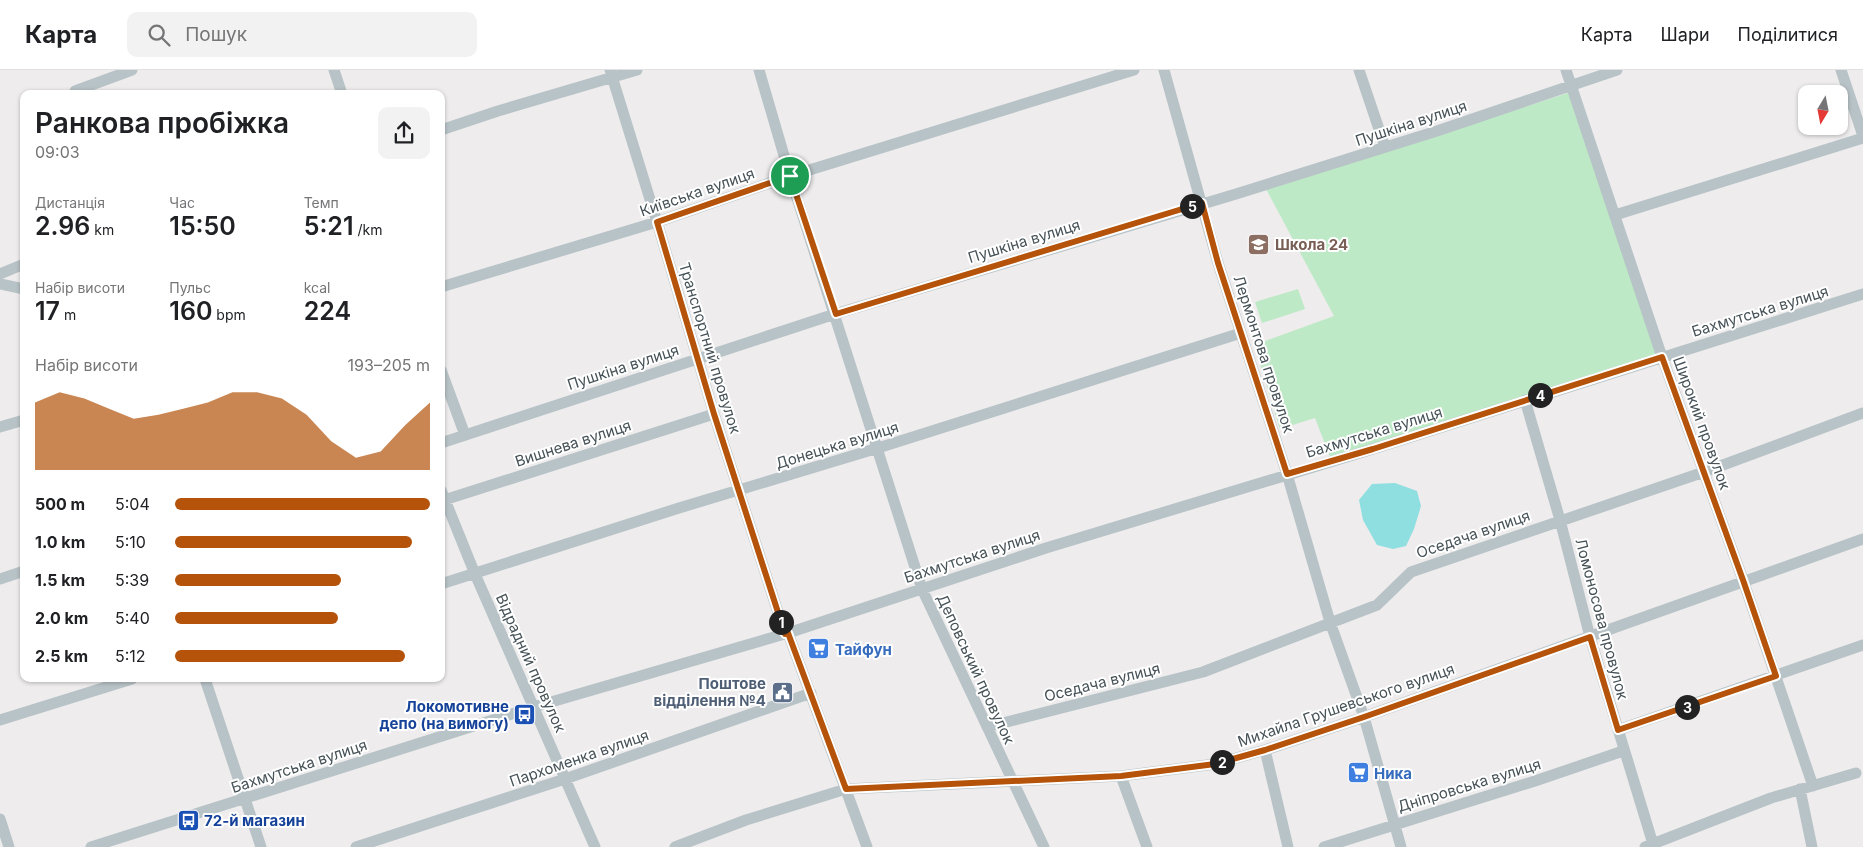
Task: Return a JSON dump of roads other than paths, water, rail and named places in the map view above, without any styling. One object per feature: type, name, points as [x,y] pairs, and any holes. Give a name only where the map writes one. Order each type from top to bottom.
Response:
[{"type":"street","points":[[79,90],[132,70]]},
{"type":"street","points":[[334,70],[341,90]]},
{"type":"street","points":[[445,129],[611,74],[637,70]]},
{"type":"street","name":"Деповський провулок","points":[[759,70],[790,176],[836,314],[922,589],[1044,847]]},
{"type":"street","name":"Київська вулиця","points":[[445,286],[657,222],[790,176],[1134,70]]},
{"type":"street","name":"Лермонтова провулок","points":[[1164,70],[1218,263],[1287,474],[1330,622],[1364,717],[1401,847]]},
{"type":"street","points":[[1359,70],[1385,147]]},
{"type":"street","name":"Широкий провулок","points":[[1566,70],[1662,357],[1743,580],[1813,786]]},
{"type":"street","name":"Пушкіна вулиця","points":[[445,442],[696,358],[1385,147],[1617,70]]},
{"type":"street","points":[[1616,215],[1863,137],[1841,70]]},
{"type":"street","name":"Транспортний провулок","points":[[611,74],[657,222],[696,358],[738,490],[786,633],[811,693],[867,847]]},
{"type":"street","points":[[0,274],[20,266]]},
{"type":"street","points":[[0,284],[20,289]]},
{"type":"street","name":"Бахмутська вулиця","points":[[91,847],[534,707],[786,633],[1046,548],[1373,449],[1863,294]]},
{"type":"street","name":"Донецька вулиця","points":[[445,583],[1241,333]]},
{"type":"street","points":[[445,381],[465,435]]},
{"type":"street","name":"Ломоносова провулок","points":[[1525,400],[1560,520],[1590,637],[1618,730],[1649,846]]},
{"type":"street","name":"Оседача вулиця","points":[[987,727],[1202,672],[1377,605],[1410,572],[1704,472],[1863,413]]},
{"type":"street","name":"Вишнева вулиця","points":[[445,496],[714,414]]},
{"type":"street","points":[[0,427],[20,421]]},
{"type":"street","name":"Відрадний провулок","points":[[445,504],[595,847]]},
{"type":"street","name":"Михайла Грушевського вулиця","points":[[675,847],[746,820],[846,789],[1121,776],[1215,764],[1265,750],[1364,717],[1863,538]]},
{"type":"street","points":[[0,579],[20,572]]},
{"type":"street","points":[[1618,730],[1863,645]]},
{"type":"street","points":[[0,720],[122,682]]},
{"type":"street","points":[[206,682],[261,847]]},
{"type":"street","name":"Пархоменка вулиця","points":[[356,847],[565,779],[811,693]]},
{"type":"street","points":[[1265,750],[1288,847]]},
{"type":"street","name":"Дніпровська вулиця","points":[[1324,847],[1535,781],[1623,751]]},
{"type":"street","points":[[1649,846],[1771,798],[1856,773]]},
{"type":"street","points":[[1121,776],[1147,847]]},
{"type":"street","points":[[1800,790],[1812,847]]},
{"type":"street","points":[[0,818],[9,847]]},
{"type":"water","points":[[1395,483],[1417,491],[1421,506],[1414,529],[1406,546],[1393,549],[1377,545],[1363,520],[1359,500],[1372,484]]},
{"type":"place","name":"Школа 24","points":[[1259,244]]},
{"type":"place","name":"Тайфун","points":[[819,649]]},
{"type":"place","name":"Поштове відділення №4","points":[[782,692]]},
{"type":"place","name":"Локомотивне депо (на вимогу)","points":[[525,715]]},
{"type":"place","name":"Ника","points":[[1358,773]]},
{"type":"place","name":"72-й магазин","points":[[188,820]]}]
